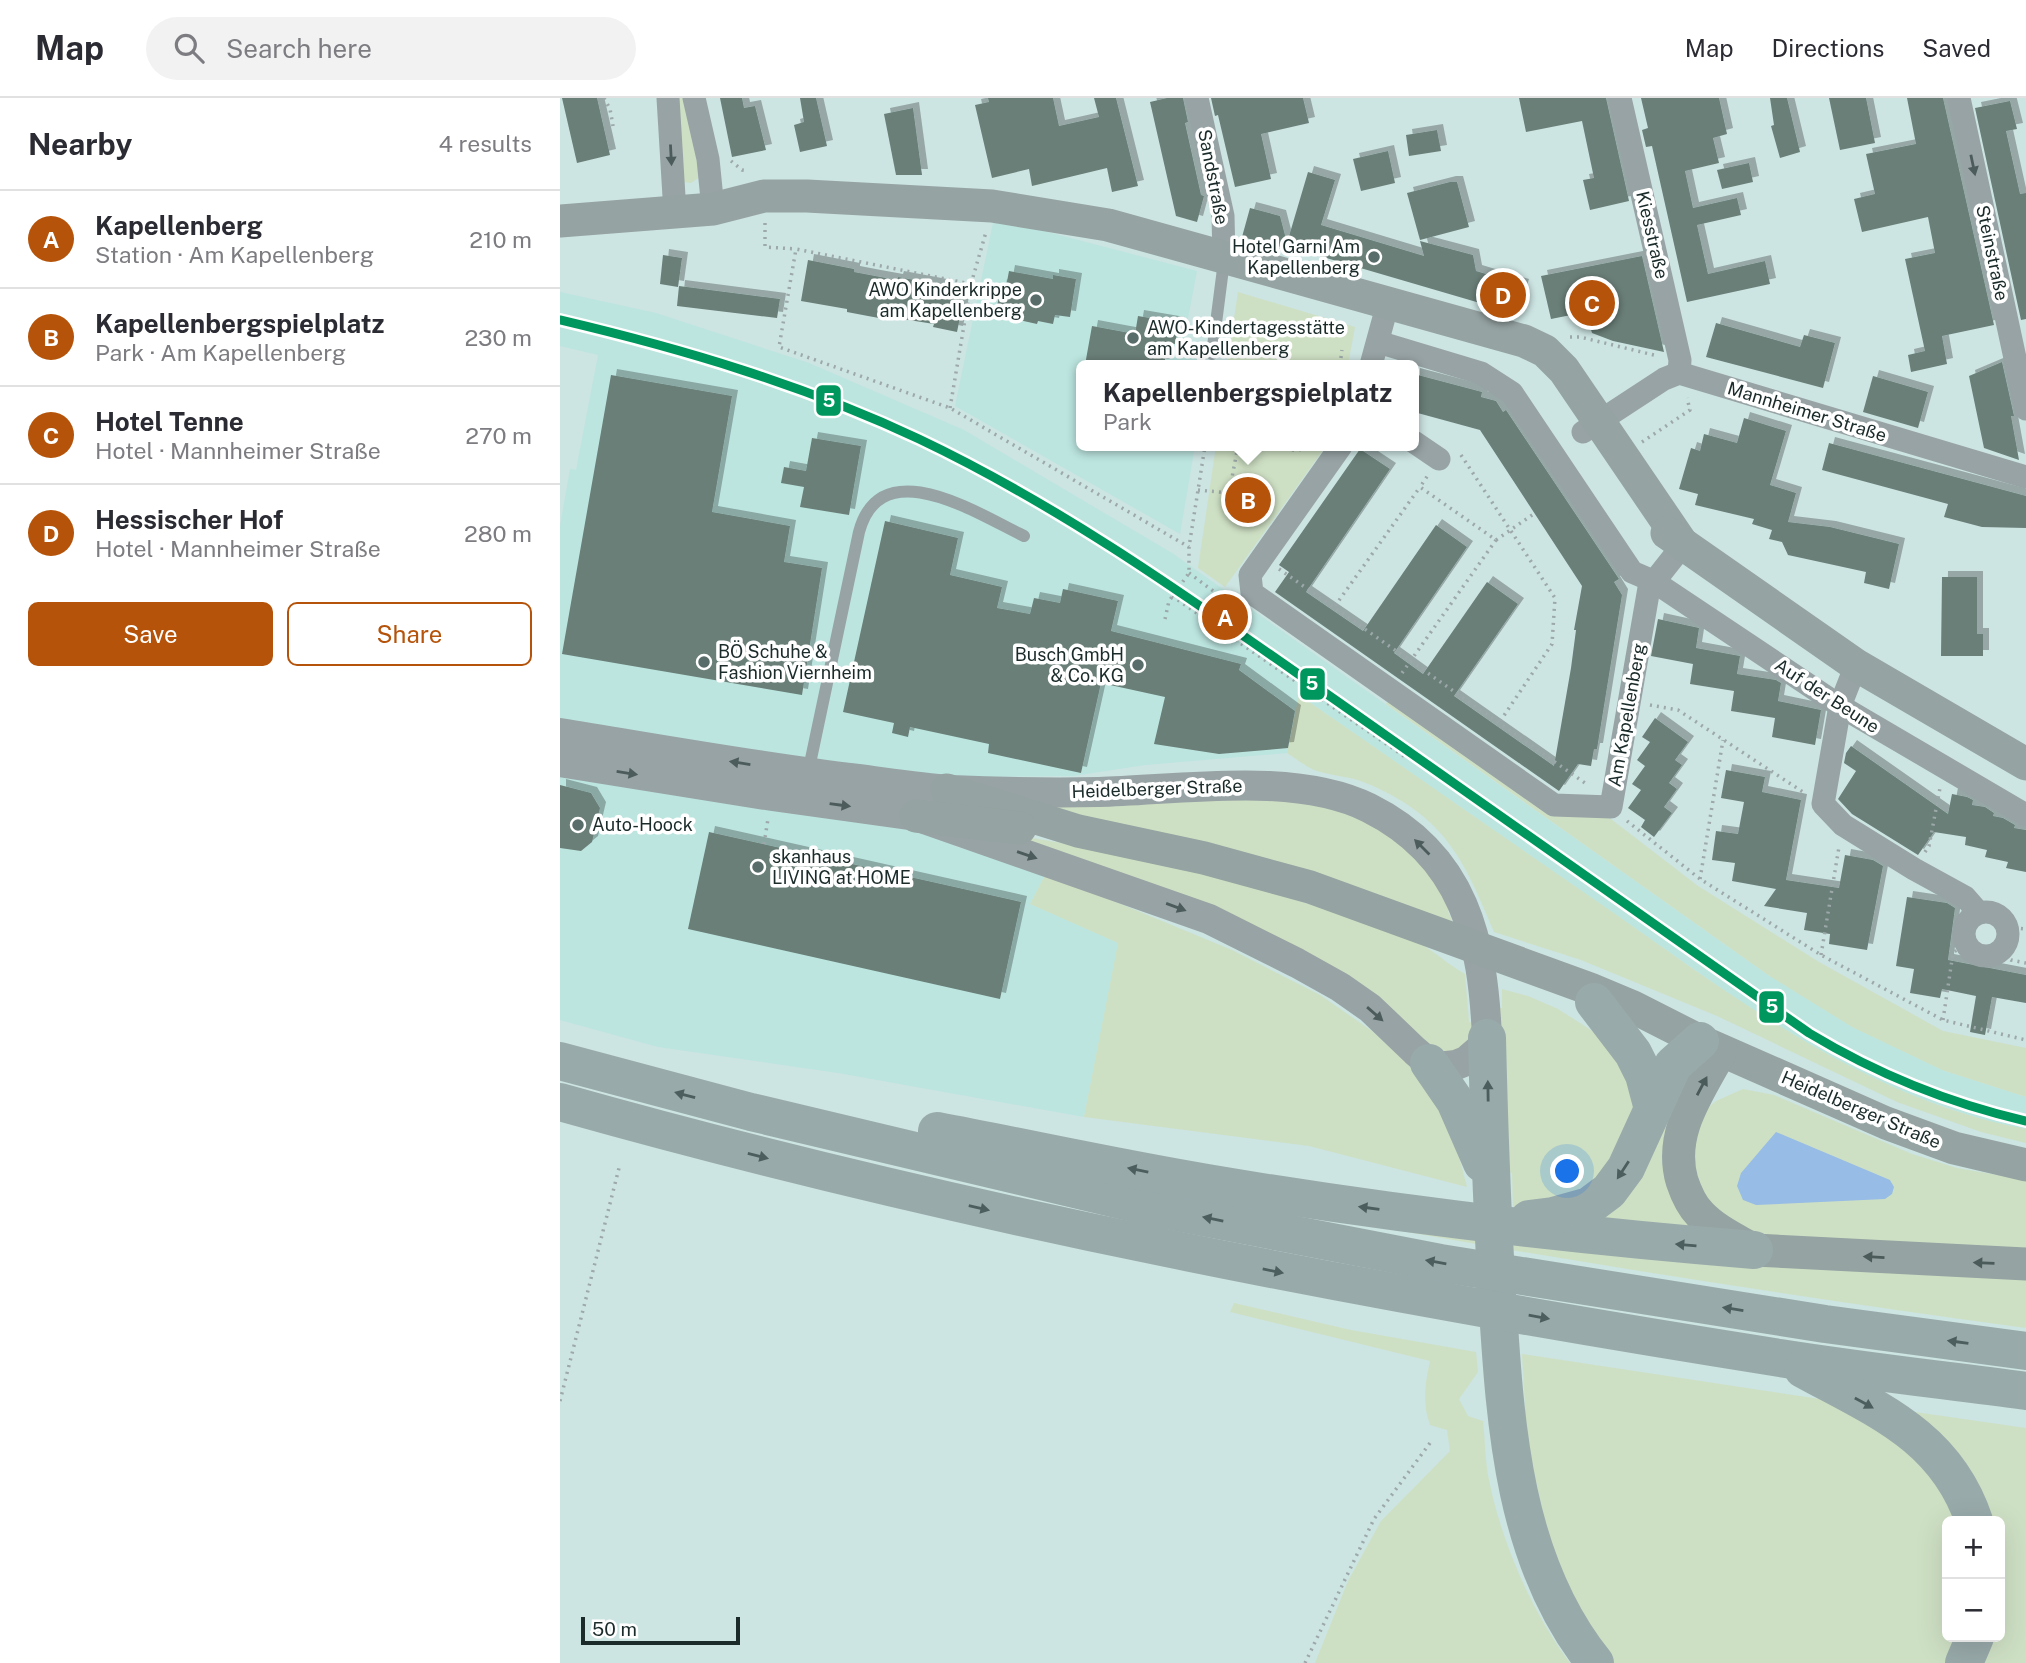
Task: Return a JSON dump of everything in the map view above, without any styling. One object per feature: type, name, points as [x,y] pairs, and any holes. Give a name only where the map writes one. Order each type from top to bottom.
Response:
[{"type":"highway","points":[[1594,1002],[1633,1053],[1643,1074],[1653,1109]]},
{"type":"highway","points":[[1487,1038],[1489,1202],[1513,1466],[1529,1535],[1551,1593],[1578,1642],[1595,1663]]},
{"type":"highway","points":[[751,1112],[847,1114],[1205,1183],[1489,1202],[1553,1216],[1589,1206],[1609,1191],[1626,1167],[1672,1065],[1711,1046]]},
{"type":"highway","points":[[560,1060],[751,1112],[1146,1206],[1440,1263],[1825,1324],[2026,1350]]},
{"type":"highway","points":[[1429,1063],[1455,1101],[1489,1202]]},
{"type":"highway","points":[[560,1102],[692,1139],[860,1181],[1133,1243],[1327,1282],[1783,1358],[2026,1391]]},
{"type":"highway","points":[[1489,1202],[1584,1236],[1754,1250]]},
{"type":"highway","points":[[1783,1358],[1885,1414],[1934,1451],[1957,1482],[1973,1516]]},
{"type":"highway","points":[[1965,1663],[1973,1642]]},
{"type":"main road","points":[[560,221],[713,209],[764,196],[992,206],[1086,220],[1524,341],[1545,351],[1564,370],[1625,494],[1639,510],[1684,545],[1856,665],[2026,764]]},
{"type":"main road","points":[[713,209],[742,213],[765,212],[883,201]]},
{"type":"main road","points":[[1591,426],[1623,455],[1684,545]]},
{"type":"main road","points":[[947,790],[1079,831]]},
{"type":"main road","points":[[916,816],[1007,827],[1079,831]]},
{"type":"main road","name":"Heidelberger Straße","points":[[1079,831],[1204,858],[1310,887],[1590,989],[1886,1124],[1954,1148],[2026,1165]]},
{"type":"main road","name":"Heidelberger Straße","points":[[1437,932],[1544,983],[1636,1020],[1711,1046]]},
{"type":"main road","points":[[1711,1046],[1677,1145],[1679,1169],[1686,1192],[1698,1212],[1716,1228],[1754,1250],[2026,1264]]},
{"type":"street","points":[[668,98],[675,213]]},
{"type":"street","points":[[694,98],[708,159],[713,209]]},
{"type":"street","name":"Sandstraße","points":[[1197,98],[1223,216],[1224,257]]},
{"type":"street","name":"Kiesstraße","points":[[1620,98],[1680,366]]},
{"type":"street","name":"Steinstraße","points":[[1959,98],[2026,409]]},
{"type":"street","points":[[1373,360],[1388,303]]},
{"type":"street","points":[[1378,342],[1481,373],[1512,393],[1643,576]]},
{"type":"street","points":[[1591,426],[1680,366]]},
{"type":"street","name":"Mannheimer Straße","points":[[1680,366],[2026,477]]},
{"type":"street","points":[[1419,444],[1450,457]]},
{"type":"street","name":"Am Kapellenberg","points":[[1337,451],[1250,575],[1252,593],[1554,805],[1611,807],[1649,588],[1643,576],[1684,545]]},
{"type":"street","name":"Auf der Beune","points":[[1643,576],[1840,706],[2026,815]]},
{"type":"street","points":[[1856,665],[1840,706],[1823,804],[1843,825],[1965,897],[1979,913]]},
{"type":"street","name":"Heidelberger Straße","points":[[560,733],[808,773],[947,790],[1098,792],[1282,786],[1324,792],[1369,807],[1406,831],[1438,863],[1466,911],[1480,959],[1487,1038]]},
{"type":"street","points":[[560,762],[916,816],[1209,919],[1339,987],[1370,1008],[1429,1063],[1437,1067],[1457,1065],[1475,1054],[1487,1038]]},
{"type":"street","points":[[1979,913],[1996,914],[2017,928],[1999,952],[1986,956],[1974,952],[1966,942],[1965,928],[1968,921],[1979,913]]},
{"type":"lane","points":[[1212,354],[1224,257]]},
{"type":"lane","points":[[808,773],[859,532],[863,517],[878,499],[910,489],[936,494],[1024,536]]},
{"type":"path","points":[[604,98],[610,109],[613,126]]},
{"type":"path","points":[[950,408],[971,284],[992,206]]},
{"type":"path","points":[[765,212],[765,247],[796,249],[971,284]]},
{"type":"path","points":[[796,249],[779,347],[950,408],[1189,547]]},
{"type":"path","points":[[1568,338],[1580,337],[1680,366],[1690,410],[1623,455]]},
{"type":"path","points":[[1341,360],[1342,350]]},
{"type":"path","points":[[1165,619],[1172,596],[1189,573],[1189,547],[1204,451]]},
{"type":"path","points":[[1198,490],[1229,493],[1237,451]]},
{"type":"path","points":[[1335,606],[1420,487],[1450,457],[1510,530],[1555,598],[1552,644],[1499,723]]},
{"type":"path","points":[[1420,487],[1496,540]]},
{"type":"path","points":[[1390,689],[1496,540],[1535,513]]},
{"type":"path","points":[[1262,557],[1594,789],[1638,831],[1700,879],[1821,955],[1943,1020],[2026,1040]]},
{"type":"path","points":[[1189,573],[1199,582]]},
{"type":"path","points":[[1172,596],[1408,759]]},
{"type":"path","points":[[1631,702],[1678,710],[1823,804]]},
{"type":"path","points":[[1700,879],[1723,740]]},
{"type":"path","points":[[1914,869],[1928,846],[1945,769]]},
{"type":"path","points":[[1821,955],[1843,825]]},
{"type":"path","points":[[1943,1020],[1953,954],[1966,942]]},
{"type":"path","points":[[1999,952],[2011,960],[2026,963]]},
{"type":"path","points":[[560,1401],[619,1168]]},
{"type":"path","points":[[1305,1663],[1374,1519],[1430,1443]]},
{"type":"shaded area","points":[[677,98],[687,98],[701,168],[698,178],[691,183],[684,182]]},
{"type":"shaded area","points":[[994,218],[1197,271],[1182,350],[1198,354],[1197,360],[1076,360],[1076,451],[1194,451],[1180,534],[955,406]]},
{"type":"shaded area","points":[[560,292],[656,313],[809,363],[964,430],[1172,553],[1768,975],[1942,1070],[2026,1097],[2026,1129],[1989,1122],[1904,1093],[1828,1056],[1744,1004],[1299,695],[1287,753],[1145,765],[1073,776],[974,777],[954,846],[1046,873],[1031,904],[1119,942],[1084,1117],[838,1073],[658,1047],[560,1020],[560,526],[570,469],[576,470],[598,355],[560,346]]},
{"type":"shaded area","points":[[1238,292],[1355,327],[1349,360],[1228,360]]},
{"type":"shaded area","points":[[1215,451],[1322,451],[1225,587],[1198,568]]},
{"type":"shaded area","points":[[1299,695],[1755,1011],[1858,1070],[1912,1095],[1968,1115],[2026,1129],[2026,1143],[1981,1132],[1897,1102],[1717,1016],[1581,960],[1494,932],[1472,882],[1448,842],[1433,825],[1393,796],[1360,781],[1314,770],[1287,753]]},
{"type":"shaded area","points":[[1390,698],[1553,812],[1607,816],[1698,886],[1819,962],[1943,1031],[2026,1048],[2026,1097],[1942,1070],[1852,1027],[1768,975],[1386,704]]},
{"type":"shaded area","points":[[1283,796],[1362,814],[1420,858],[1454,912],[1448,911],[1453,923],[1013,801]]},
{"type":"shaded area","points":[[990,831],[1124,855],[1211,876],[1298,901],[1414,940],[1465,974],[1469,1022],[1475,1023],[1469,1047],[1441,1055],[1406,1026]]},
{"type":"shaded area","points":[[1046,873],[1232,950],[1320,995],[1372,1031],[1415,1070],[1452,1130],[1467,1187],[1309,1146],[1084,1117],[1118,943],[1030,904]]},
{"type":"shaded area","points":[[1502,989],[1528,996],[1558,1009],[1605,1039],[1640,1107],[1594,1187],[1513,1208],[1512,1173],[1507,1172],[1497,1008],[1502,1008]]},
{"type":"shaded area","points":[[1743,1089],[1774,1095],[1912,1154],[1957,1168],[2026,1180],[2026,1254],[1785,1241],[1748,1232],[1705,1200],[1690,1149],[1705,1110],[1716,1101]]},
{"type":"shaded area","points":[[1667,1124],[1662,1162],[1696,1227],[1597,1218]]},
{"type":"shaded area","points":[[1253,1204],[2026,1276],[2026,1328],[1639,1271]]},
{"type":"shaded area","points":[[1234,1303],[1351,1330],[1476,1352],[1478,1372],[1459,1399],[1468,1416],[1483,1421],[1488,1475],[1500,1524],[1530,1598],[1570,1663],[1315,1663],[1348,1581],[1381,1521],[1450,1451],[1447,1430],[1430,1425],[1427,1417],[1425,1393],[1430,1361],[1230,1312]]},
{"type":"shaded area","points":[[1522,1354],[1820,1399],[1902,1437],[1959,1516],[1942,1516],[1942,1642],[1962,1642],[1953,1663],[1613,1663],[1556,1572],[1520,1409],[1525,1406]]},
{"type":"shaded area","points":[[1908,1411],[2026,1428],[2026,1663],[1975,1663],[1984,1642],[2005,1642],[2005,1516],[1982,1516]]},
{"type":"water","points":[[1776,1132],[1890,1180],[1894,1187],[1892,1194],[1885,1199],[1756,1205],[1743,1200],[1737,1186],[1741,1173]]},
{"type":"building","points":[[562,98],[597,98],[610,155],[577,163]]},
{"type":"building","points":[[720,98],[742,98],[744,108],[755,106],[766,150],[732,157]]},
{"type":"building","points":[[800,98],[816,98],[827,146],[800,152],[794,125],[804,122]]},
{"type":"building","points":[[988,98],[1053,98],[1059,126],[1099,117],[1094,98],[1116,98],[1138,186],[1112,192],[1107,168],[1032,186],[1029,169],[992,178],[975,105],[989,102]]},
{"type":"building","points":[[1183,98],[1188,122],[1185,123],[1201,195],[1204,196],[1197,222],[1176,216],[1150,102]]},
{"type":"building","points":[[1211,98],[1303,98],[1309,123],[1261,134],[1271,179],[1235,187],[1218,115],[1215,116]]},
{"type":"building","points":[[1519,98],[1606,98],[1629,201],[1590,210],[1583,180],[1594,178],[1582,121],[1526,132]]},
{"type":"building","points":[[1641,98],[1719,98],[1727,134],[1713,138],[1719,163],[1685,171],[1693,208],[1737,198],[1741,215],[1697,225],[1708,274],[1765,261],[1770,284],[1687,302],[1652,146],[1646,147],[1642,130],[1648,128]]},
{"type":"building","points":[[1770,98],[1787,98],[1800,152],[1780,158],[1771,126],[1774,125]]},
{"type":"building","points":[[1829,98],[1866,98],[1875,143],[1840,150]]},
{"type":"building","points":[[1907,98],[1943,98],[1994,325],[1942,336],[1947,364],[1911,372],[1908,355],[1925,351],[1905,259],[1935,253],[1928,217],[1862,232],[1854,199],[1875,194],[1866,154],[1916,144]]},
{"type":"building","points":[[2010,101],[2017,129],[2006,131],[2020,194],[2026,193],[2026,319],[2021,320],[1975,108]]},
{"type":"building","points":[[913,108],[922,175],[896,175],[884,114]]},
{"type":"building","points":[[1437,130],[1441,151],[1409,156],[1406,135]]},
{"type":"building","points":[[1388,151],[1395,183],[1361,191],[1353,159]]},
{"type":"building","points":[[1749,163],[1753,182],[1722,189],[1717,170]]},
{"type":"building","points":[[1308,172],[1335,180],[1321,225],[1424,256],[1420,241],[1473,255],[1476,271],[1523,285],[1514,313],[1282,245],[1281,247],[1242,237],[1250,208],[1280,216],[1287,243]]},
{"type":"building","points":[[1457,182],[1469,227],[1420,240],[1407,193]]},
{"type":"building","points":[[663,255],[682,258],[678,287],[660,284]]},
{"type":"building","points":[[1642,256],[1664,352],[1613,341],[1592,333],[1586,312],[1551,319],[1541,276]]},
{"type":"building","points":[[808,260],[875,276],[897,280],[898,277],[941,285],[941,288],[965,293],[957,332],[933,327],[934,324],[890,317],[890,320],[801,301]]},
{"type":"building","name":"AWO Kinderkrippe am Kapellenberg","points":[[1009,271],[1053,279],[1053,275],[1076,279],[1070,317],[1055,315],[1053,324],[1038,321],[1037,324],[996,312],[1001,285],[1006,287]]},
{"type":"building","points":[[679,286],[780,299],[777,318],[677,306]]},
{"type":"building","name":"AWO-Kindertagesstätte am Kapellenberg","points":[[1138,316],[1179,323],[1175,344],[1168,343],[1165,360],[1086,360],[1092,326],[1135,334]]},
{"type":"building","points":[[1716,323],[1800,347],[1804,335],[1835,343],[1823,388],[1706,357]]},
{"type":"building","points":[[2002,362],[2014,416],[2011,416],[2019,460],[1984,448],[1969,376]]},
{"type":"building","points":[[611,375],[732,396],[712,512],[790,526],[784,562],[822,568],[802,695],[562,654]]},
{"type":"building","points":[[1419,375],[1482,392],[1481,397],[1496,401],[1503,412],[1506,410],[1619,579],[1614,582],[1622,595],[1597,749],[1594,749],[1591,766],[1578,764],[1559,791],[1275,592],[1289,572],[1279,565],[1359,451],[1363,451],[1390,469],[1306,592],[1363,631],[1436,525],[1467,547],[1394,653],[1423,674],[1487,582],[1518,604],[1454,696],[1554,766],[1582,586],[1480,430],[1419,413]]},
{"type":"building","points":[[1873,376],[1928,392],[1918,428],[1863,412]]},
{"type":"building","points":[[1744,418],[1786,431],[1770,485],[1796,493],[1788,522],[1830,527],[1899,544],[1889,589],[1864,583],[1866,572],[1788,555],[1782,542],[1769,539],[1772,530],[1752,524],[1754,519],[1695,505],[1698,494],[1679,489],[1691,448],[1700,451],[1704,434],[1737,443]]},
{"type":"building","points":[[812,438],[861,446],[849,515],[800,507],[804,487],[781,483],[784,467],[806,471]]},
{"type":"building","points":[[1829,443],[2026,496],[2026,528],[1982,527],[1944,517],[1948,504],[1822,470]]},
{"type":"building","points":[[885,521],[958,538],[950,575],[1002,587],[997,608],[1030,614],[1034,598],[1060,603],[1063,589],[1118,601],[1111,631],[1241,664],[1239,670],[1295,711],[1288,748],[1219,754],[1154,744],[1165,697],[1101,683],[1081,773],[988,753],[989,744],[910,727],[908,737],[892,733],[894,723],[843,712]]},
{"type":"building","points":[[1942,577],[1977,577],[1977,634],[1983,634],[1983,656],[1941,656]]},
{"type":"building","points":[[1658,619],[1699,628],[1696,648],[1740,656],[1737,674],[1781,683],[1778,701],[1821,710],[1815,745],[1772,737],[1775,718],[1731,711],[1734,691],[1690,684],[1693,664],[1651,656]]},
{"type":"building","points":[[1655,718],[1688,742],[1675,760],[1682,765],[1669,783],[1677,789],[1664,807],[1672,813],[1654,837],[1641,827],[1645,820],[1628,808],[1641,790],[1632,784],[1645,766],[1637,760],[1650,742],[1642,737]]},
{"type":"building","points":[[1851,746],[1948,814],[1952,794],[1967,797],[1973,800],[1972,805],[1985,807],[1994,813],[1993,816],[2015,825],[2014,828],[2026,830],[2026,872],[2006,868],[2008,862],[1985,857],[1987,850],[1965,845],[1966,837],[1934,832],[1918,855],[1852,814],[1838,799],[1856,771],[1844,763]]},
{"type":"building","points":[[1726,770],[1765,777],[1762,792],[1801,800],[1786,880],[1839,888],[1845,855],[1873,860],[1883,866],[1867,950],[1829,944],[1830,934],[1804,930],[1807,913],[1764,906],[1776,889],[1732,881],[1735,863],[1712,860],[1716,831],[1738,834],[1744,802],[1721,798]]},
{"type":"building","name":"Auto-Hoock","points":[[560,785],[591,793],[600,808],[592,842],[581,851],[560,848]]},
{"type":"building","points":[[709,832],[1021,902],[1000,999],[688,929]]},
{"type":"building","points":[[1907,897],[1947,903],[1955,908],[1948,960],[2026,975],[2026,1003],[1992,997],[1985,1035],[1970,1032],[1976,996],[1942,989],[1940,998],[1910,993],[1914,969],[1896,966]]},
{"type":"transit line","name":"5","points":[[560,320],[652,343],[787,385],[876,420],[975,467],[1084,530],[1189,598],[1809,1033],[1861,1062],[1914,1086],[2026,1121]]},
{"type":"place","name":"Hotel Garni Am Kapellenberg","points":[[1374,257]]},
{"type":"place","name":"Hessischer Hof","points":[[1503,295]]},
{"type":"place","name":"AWO Kinderkrippe am Kapellenberg","points":[[1036,300]]},
{"type":"place","name":"Hotel Tenne","points":[[1592,303]]},
{"type":"place","name":"AWO-Kindertagesstätte am Kapellenberg","points":[[1133,338]]},
{"type":"place","name":"Kapellenbergspielplatz","points":[[1248,500]]},
{"type":"place","name":"Kapellenberg","points":[[1225,617]]},
{"type":"place","name":"BÖ Schuhe & Fashion Viernheim","points":[[704,662]]},
{"type":"place","name":"Busch GmbH & Co. KG","points":[[1138,665]]},
{"type":"place","name":"Auto-Hoock","points":[[578,825]]},
{"type":"place","name":"skanhaus LIVING at HOME","points":[[758,867]]}]
